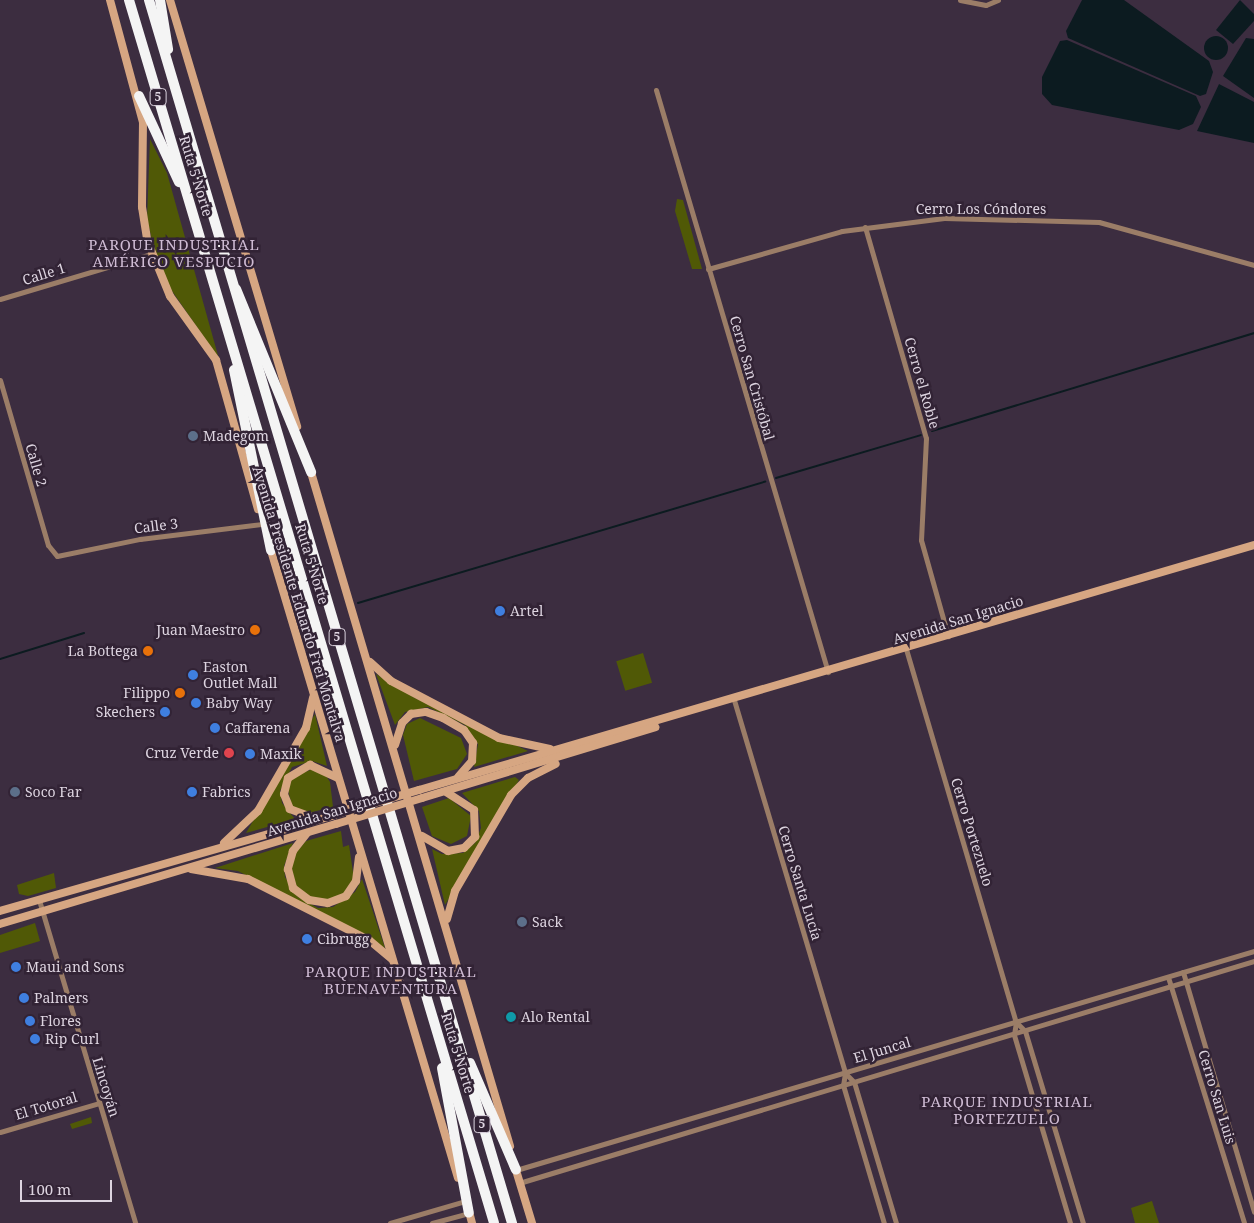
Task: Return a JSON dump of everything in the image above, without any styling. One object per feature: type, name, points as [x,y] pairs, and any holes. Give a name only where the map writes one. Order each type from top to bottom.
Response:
[{"type":"highway","name":"Ruta 5 Norte","points":[[129,0],[494,1223]]},
{"type":"highway","name":"Ruta 5 Norte","points":[[149,0],[173,90],[228,276],[512,1223]]},
{"type":"highway","points":[[160,0],[173,90]]},
{"type":"highway","points":[[139,96],[187,193]]},
{"type":"highway","points":[[228,276],[255,326],[311,472]]},
{"type":"highway","points":[[228,330],[271,550]]},
{"type":"highway","points":[[445,999],[516,1170]]},
{"type":"highway","points":[[433,1018],[470,1218]]},
{"type":"main road","name":"Avenida Presidente Eduardo Frei Montalva","points":[[110,0],[139,96],[146,146],[143,216],[151,254],[170,296],[216,360],[338,778],[470,1218]]},
{"type":"main road","points":[[170,0],[366,657],[395,747],[532,1223]]},
{"type":"main road","name":"Avenida San Ignacio","points":[[0,911],[199,851],[321,819],[335,819],[446,792],[567,757],[670,720],[734,700],[1254,545]]},
{"type":"main road","points":[[366,657],[386,678],[498,738],[552,750]]},
{"type":"main road","points":[[218,846],[258,811],[306,728],[313,692]]},
{"type":"main road","points":[[395,747],[402,723],[415,713],[431,713],[461,728],[470,736],[474,752],[469,765],[455,780]]},
{"type":"main road","name":"Avenida San Ignacio","points":[[0,924],[307,833],[335,819],[419,790],[552,750],[670,720]]},
{"type":"main road","points":[[447,924],[455,891],[511,795],[528,778],[567,757]]},
{"type":"main road","points":[[321,819],[301,816],[290,809],[284,794],[286,782],[296,770],[310,765],[338,778]]},
{"type":"main road","points":[[421,835],[448,851],[464,848],[475,837],[474,810],[446,792]]},
{"type":"main road","points":[[307,833],[292,851],[288,869],[296,892],[314,902],[333,902],[349,893],[358,874],[359,847]]},
{"type":"main road","points":[[199,851],[202,863]]},
{"type":"main road","points":[[184,868],[225,871],[248,879],[369,940],[393,960]]},
{"type":"street","points":[[960,0],[986,4],[998,0]]},
{"type":"street","name":"Cerro San Cristóbal","points":[[656,90],[828,672]]},
{"type":"street","name":"Cerro Los Cóndores","points":[[708,269],[865,227],[944,218],[1092,221],[1254,265]]},
{"type":"street","name":"Cerro el Roble","points":[[865,227],[926,438],[921,540],[948,636]]},
{"type":"street","name":"Calle 1","points":[[0,299],[151,254]]},
{"type":"street","name":"Calle 2","points":[[0,380],[54,555]]},
{"type":"street","name":"Calle 3","points":[[54,555],[263,524]]},
{"type":"street","name":"Cerro Portezuelo","points":[[906,649],[1016,1022],[1014,1034],[1070,1223]]},
{"type":"street","name":"Cerro Santa Lucía","points":[[734,700],[846,1072],[854,1082],[896,1223]]},
{"type":"street","name":"Lincoyán","points":[[39,900],[135,1223]]},
{"type":"street","name":"El Juncal","points":[[516,1170],[1254,951]]},
{"type":"street","name":"El Juncal","points":[[519,1183],[1254,961]]},
{"type":"street","name":"Cerro San Luis","points":[[1183,972],[1254,1212]]},
{"type":"street","name":"Cerro San Luis","points":[[1168,977],[1244,1223]]},
{"type":"street","name":"Cerro Portezuelo","points":[[1016,1022],[1025,1031],[1083,1223]]},
{"type":"street","name":"Cerro Santa Lucía","points":[[846,1072],[843,1085],[884,1223]]},
{"type":"street","name":"El Totoral","points":[[0,1132],[99,1103]]},
{"type":"street","points":[[390,1223],[412,1220],[465,1201]]},
{"type":"street","points":[[432,1223],[470,1218]]},
{"type":"green space","points":[[150,139],[167,173],[219,359],[170,288],[153,244],[147,219]]},
{"type":"green space","points":[[677,199],[683,200],[702,269],[692,269],[675,211]]},
{"type":"green space","points":[[643,653],[652,683],[625,691],[616,661]]},
{"type":"green space","points":[[376,674],[415,698],[528,751],[474,767],[478,744],[465,725],[428,707],[405,712],[395,725]]},
{"type":"green space","points":[[315,714],[327,766],[312,761],[292,767],[280,791],[282,803],[295,819],[246,833]]},
{"type":"green space","points":[[420,718],[461,738],[467,754],[457,769],[414,781],[403,735],[407,724]]},
{"type":"green space","points":[[313,769],[325,774],[330,782],[333,807],[308,813],[292,806],[288,790],[292,777]]},
{"type":"green space","points":[[515,777],[519,780],[445,905],[432,849],[442,854],[463,853],[475,843],[481,828],[479,811],[462,793]]},
{"type":"green space","points":[[449,798],[471,816],[467,836],[451,844],[432,836],[422,807]]},
{"type":"green space","points":[[341,831],[343,847],[349,845],[354,879],[349,890],[333,900],[313,899],[296,886],[291,866],[294,855],[306,841]]},
{"type":"green space","points":[[293,843],[284,866],[285,877],[298,897],[318,908],[333,907],[355,892],[362,879],[385,948],[238,871],[215,868]]},
{"type":"green space","points":[[54,873],[56,888],[28,896],[19,894],[17,885]]},
{"type":"green space","points":[[35,923],[40,941],[0,953],[0,935]]},
{"type":"green space","points":[[91,1117],[92,1123],[72,1129],[70,1124]]},
{"type":"green space","points":[[1152,1201],[1159,1223],[1135,1223],[1131,1208]]},
{"type":"shaded area","points":[[1082,0],[1124,0],[1209,61],[1213,72],[1206,94],[1200,96],[1068,38],[1066,31]]},
{"type":"shaded area","points":[[1240,0],[1254,14],[1254,21],[1233,44],[1216,30]]},
{"type":"shaded area","points":[[1216,36],[1225,39],[1228,48],[1225,57],[1216,60],[1207,57],[1204,48],[1207,39]]},
{"type":"shaded area","points":[[1246,38],[1254,39],[1254,98],[1223,76]]},
{"type":"shaded area","points":[[1067,40],[1196,96],[1201,107],[1193,124],[1179,130],[1052,105],[1042,94],[1042,77],[1060,41]]},
{"type":"shaded area","points":[[1219,84],[1254,102],[1254,143],[1197,131]]},
{"type":"waterway","points":[[932,431],[1254,333]]},
{"type":"waterway","points":[[776,478],[921,435]]},
{"type":"waterway","points":[[358,603],[765,482]]},
{"type":"waterway","points":[[0,659],[84,633]]},
{"type":"place","name":"Madegom","points":[[193,436]]},
{"type":"place","name":"Artel","points":[[500,611]]},
{"type":"place","name":"Juan Maestro","points":[[255,630]]},
{"type":"place","name":"La Bottega","points":[[148,651]]},
{"type":"place","name":"Easton Outlet Mall","points":[[193,675]]},
{"type":"place","name":"Filippo","points":[[180,693]]},
{"type":"place","name":"Baby Way","points":[[196,703]]},
{"type":"place","name":"Skechers","points":[[165,712]]},
{"type":"place","name":"Caffarena","points":[[215,728]]},
{"type":"place","name":"Cruz Verde","points":[[229,753]]},
{"type":"place","name":"Maxik","points":[[250,754]]},
{"type":"place","name":"Soco Far","points":[[15,792]]},
{"type":"place","name":"Fabrics","points":[[192,792]]},
{"type":"place","name":"Sack","points":[[522,922]]},
{"type":"place","name":"Cibrugg","points":[[307,939]]},
{"type":"place","name":"Maui and Sons","points":[[16,967]]},
{"type":"place","name":"Palmers","points":[[24,998]]},
{"type":"place","name":"Alo Rental","points":[[511,1017]]},
{"type":"place","name":"Flores","points":[[30,1021]]},
{"type":"place","name":"Rip Curl","points":[[35,1039]]},
{"type":"district","name":"PARQUE INDUSTRIAL AMÉRICO VESPUCIO","points":[[174,252]]},
{"type":"district","name":"PARQUE INDUSTRIAL BUENAVENTURA","points":[[391,980]]},
{"type":"district","name":"PARQUE INDUSTRIAL PORTEZUELO","points":[[1007,1110]]}]
